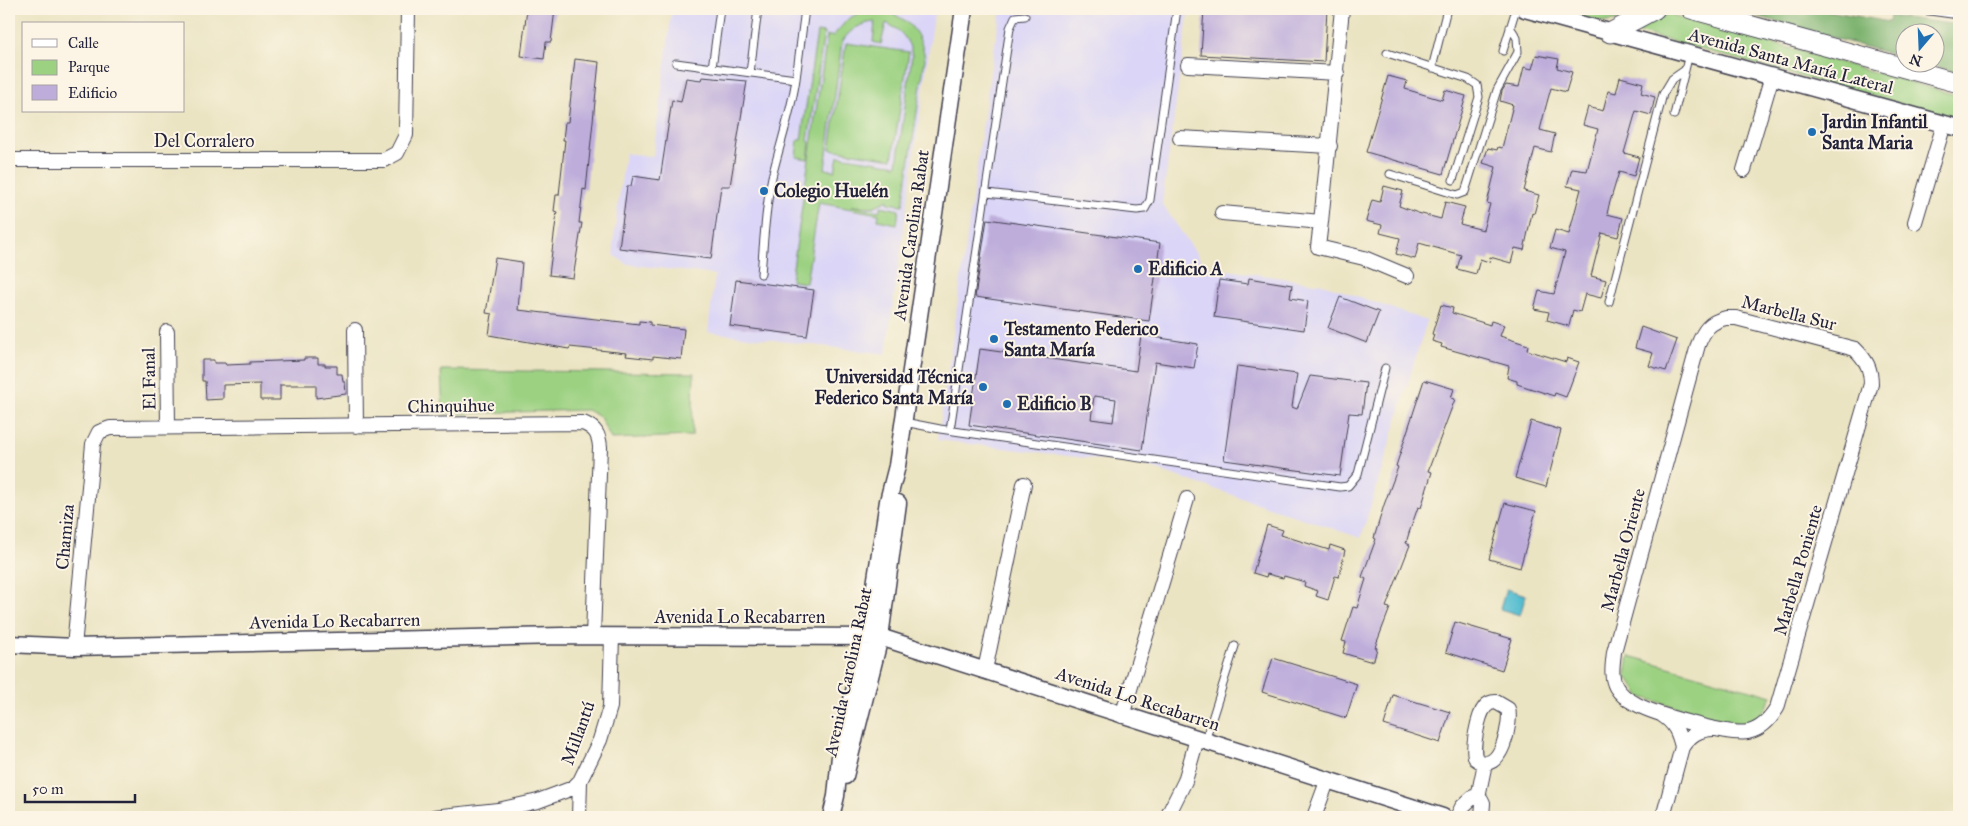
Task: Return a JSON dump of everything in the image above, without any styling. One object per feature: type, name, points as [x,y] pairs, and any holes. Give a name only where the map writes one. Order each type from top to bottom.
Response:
[{"type":"main road","points":[[1610,33],[1655,9]]},
{"type":"main road","points":[[1691,9],[1959,83]]},
{"type":"street","name":"Del Corralero","points":[[9,160],[384,160],[397,153],[406,135],[408,9]]},
{"type":"street","name":"Avenida Carolina Rabat","points":[[831,817],[836,796],[851,757],[898,503],[897,466],[964,9]]},
{"type":"street","points":[[1342,9],[1330,146],[1318,247],[1364,258],[1407,276]]},
{"type":"street","name":"Avenida Santa María Lateral","points":[[1525,9],[1952,126]]},
{"type":"street","points":[[1188,65],[1337,73]]},
{"type":"street","points":[[1744,170],[1772,76]]},
{"type":"street","points":[[1915,222],[1952,126]]},
{"type":"street","points":[[1180,138],[1330,146]]},
{"type":"street","points":[[1222,213],[1321,222]]},
{"type":"street","name":"Marbella Sur","points":[[1698,345],[1711,323],[1726,318],[1736,318],[1855,349]]},
{"type":"street","points":[[355,330],[356,426]]},
{"type":"street","name":"El Fanal","points":[[167,332],[168,426]]},
{"type":"street","name":"Marbella Oriente","points":[[1688,721],[1637,705],[1624,697],[1616,687],[1613,665],[1698,345]]},
{"type":"street","name":"Marbella Poniente","points":[[1688,721],[1717,729],[1745,733],[1756,730],[1772,717],[1777,708],[1871,384],[1868,364],[1855,349]]},
{"type":"street","name":"Chinquihue","points":[[100,432],[110,428],[168,426],[583,423],[592,427],[600,437],[593,636]]},
{"type":"street","name":"Chamiza","points":[[74,647],[92,452],[94,439],[100,432]]},
{"type":"street","points":[[985,670],[1024,484]]},
{"type":"street","points":[[1122,716],[1187,499]]},
{"type":"street","name":"Avenida Lo Recabarren","points":[[9,644],[74,647],[593,636],[874,637],[985,670],[1122,716],[1328,779],[1443,817]]},
{"type":"street","name":"Millantú","points":[[434,817],[498,810],[538,801],[565,791],[580,781],[600,740],[610,707],[612,636]]},
{"type":"street","points":[[1655,711],[1674,725],[1680,736],[1682,748]]},
{"type":"street","points":[[1663,817],[1682,748],[1696,732],[1717,729]]},
{"type":"street","points":[[1167,817],[1201,740]]},
{"type":"street","points":[[1478,798],[1485,763]]},
{"type":"street","points":[[1314,817],[1328,779]]},
{"type":"street","points":[[579,817],[580,781]]},
{"type":"street","points":[[1457,817],[1468,800],[1478,798],[1483,802],[1482,817]]},
{"type":"lane","points":[[712,68],[720,9]]},
{"type":"lane","points":[[750,73],[758,9]]},
{"type":"lane","points":[[761,274],[766,215],[772,177],[792,108],[805,9]]},
{"type":"lane","points":[[986,192],[1137,210],[1145,209],[1150,200],[1176,9]]},
{"type":"lane","points":[[1432,68],[1447,9]]},
{"type":"lane","points":[[1503,51],[1516,9]]},
{"type":"lane","points":[[1915,9],[1959,15]]},
{"type":"lane","points":[[950,430],[1010,28],[1015,17],[1025,16]]},
{"type":"lane","points":[[1390,174],[1457,195],[1465,192],[1497,90],[1518,52],[1517,38],[1510,27]]},
{"type":"lane","points":[[1387,53],[1474,82],[1479,89],[1479,97],[1453,180]]},
{"type":"lane","points":[[1674,115],[1689,54]]},
{"type":"lane","points":[[676,63],[796,79]]},
{"type":"lane","points":[[1609,302],[1663,94],[1672,79],[1685,70]]},
{"type":"lane","points":[[904,422],[1330,486],[1348,486],[1358,474],[1385,368]]},
{"type":"lane","points":[[1201,740],[1235,646]]},
{"type":"shaded area","name":"Colegio Huelén","points":[[672,9],[935,9],[886,354],[708,332],[715,275],[627,264],[615,256],[613,244],[625,153],[653,157]]},
{"type":"shaded area","points":[[1001,9],[1189,9],[1162,204],[1206,267],[1323,284],[1427,321],[1361,538],[1143,465],[938,440],[991,67]]},
{"type":"green space","points":[[886,9],[886,12],[908,23],[918,36],[925,59],[903,205],[888,203],[888,200],[873,207],[852,206],[879,211],[881,206],[899,210],[897,224],[878,220],[879,214],[819,203],[806,283],[791,281],[827,36],[833,36],[848,19],[859,13]],"holes":[[[875,22],[873,42],[881,44],[886,23],[904,36],[909,44],[912,55],[897,165],[838,156],[835,171],[825,169],[842,42],[856,28]]]},
{"type":"green space","points":[[1550,9],[1618,9],[1627,17],[1608,22],[1598,22]]},
{"type":"green space","points":[[1732,9],[1818,9],[1889,22],[1890,16],[1936,22],[1896,22],[1896,55]]},
{"type":"green space","points":[[1668,14],[1959,96],[1959,120],[1631,30]]},
{"type":"green space","points":[[1946,23],[1959,25],[1959,73],[1946,69]]},
{"type":"green space","points":[[817,32],[824,33],[808,141],[810,142],[808,159],[796,157],[798,140],[801,140]]},
{"type":"green space","points":[[846,43],[909,52],[892,159],[830,149]]},
{"type":"green space","points":[[441,370],[694,373],[692,436],[611,439],[600,417],[587,410],[443,414]]},
{"type":"green space","points":[[1629,656],[1772,696],[1760,714],[1751,720],[1739,724],[1641,697],[1626,675]]},
{"type":"water","points":[[1506,589],[1526,595],[1520,615],[1500,609]]},
{"type":"building","points":[[527,9],[555,9],[551,42],[546,42],[544,59],[521,56]]},
{"type":"building","points":[[1204,9],[1327,9],[1324,62],[1201,55]]},
{"type":"building","points":[[1536,55],[1559,59],[1557,68],[1572,72],[1566,92],[1551,88],[1546,106],[1540,130],[1555,134],[1551,152],[1535,148],[1524,191],[1539,195],[1534,214],[1532,213],[1524,250],[1515,248],[1511,263],[1490,257],[1489,262],[1480,259],[1476,274],[1457,269],[1461,255],[1419,243],[1415,259],[1396,254],[1400,238],[1380,233],[1382,225],[1366,221],[1372,200],[1380,202],[1384,186],[1403,191],[1399,206],[1441,219],[1445,202],[1465,207],[1460,224],[1483,230],[1490,204],[1487,203],[1496,167],[1483,163],[1488,148],[1497,150],[1498,147],[1502,148],[1513,105],[1500,101],[1502,91],[1506,85],[1519,87],[1524,67],[1532,69]]},
{"type":"building","points":[[575,59],[599,62],[586,190],[583,189],[579,223],[582,223],[573,278],[549,275],[557,212],[554,211],[556,195],[559,195],[565,122],[568,122]]},
{"type":"building","points":[[1388,76],[1407,81],[1405,89],[1442,100],[1445,90],[1466,96],[1443,174],[1366,152]]},
{"type":"building","points":[[702,77],[747,81],[730,186],[721,186],[711,259],[619,248],[627,186],[631,186],[633,176],[660,180],[672,100],[681,102],[686,78],[701,80]]},
{"type":"building","points":[[1620,77],[1643,83],[1641,93],[1655,97],[1651,115],[1636,111],[1624,153],[1639,157],[1634,176],[1619,172],[1609,205],[1607,214],[1623,218],[1618,237],[1602,233],[1591,276],[1606,280],[1601,298],[1585,294],[1580,312],[1573,310],[1569,326],[1547,320],[1549,312],[1534,309],[1539,291],[1554,294],[1565,252],[1550,248],[1555,230],[1569,234],[1581,189],[1567,186],[1572,169],[1587,171],[1598,129],[1583,125],[1588,107],[1603,111],[1608,91],[1616,93]]},
{"type":"building","name":"Edificio A","points":[[987,219],[1160,243],[1149,321],[975,297]]},
{"type":"building","points":[[495,258],[522,262],[518,310],[639,324],[639,321],[650,322],[650,325],[684,329],[681,359],[653,356],[653,359],[626,356],[627,353],[570,347],[569,349],[489,335],[492,314],[486,313]]},
{"type":"building","points":[[1249,278],[1292,285],[1290,298],[1308,301],[1304,330],[1214,317],[1219,280],[1248,284]]},
{"type":"building","points":[[736,280],[814,290],[807,336],[730,326]]},
{"type":"building","points":[[1340,297],[1379,312],[1367,343],[1328,328]]},
{"type":"building","points":[[1441,305],[1453,308],[1452,313],[1490,325],[1491,321],[1504,325],[1500,336],[1528,345],[1527,350],[1566,362],[1567,358],[1579,362],[1566,397],[1555,393],[1554,396],[1517,384],[1517,381],[1507,378],[1509,366],[1441,347],[1442,344],[1432,341],[1434,335],[1432,334]]},
{"type":"building","points":[[1641,327],[1677,340],[1666,371],[1649,366],[1653,353],[1635,348]]},
{"type":"building","name":"Edificio B","points":[[1141,335],[1198,344],[1194,368],[1155,362],[1142,450],[969,425],[980,349],[1136,371]],"holes":[[[1094,396],[1116,399],[1113,422],[1091,419]]]},
{"type":"building","points":[[304,358],[318,358],[318,364],[337,366],[337,374],[342,374],[343,382],[345,382],[346,394],[316,398],[316,385],[280,385],[280,400],[260,400],[260,384],[223,385],[223,399],[206,400],[205,381],[202,381],[202,360],[214,360],[214,363],[225,363],[226,365],[304,360]]},
{"type":"building","points":[[1237,366],[1297,374],[1292,407],[1297,409],[1310,376],[1366,383],[1362,414],[1349,413],[1340,476],[1224,460]]},
{"type":"building","points":[[1424,380],[1454,389],[1451,398],[1455,399],[1428,471],[1432,472],[1421,508],[1418,507],[1409,533],[1406,543],[1410,545],[1386,607],[1390,608],[1375,647],[1377,648],[1374,660],[1369,661],[1343,653],[1346,642],[1342,641],[1353,607],[1357,608],[1366,579],[1362,577],[1376,539],[1374,538]]},
{"type":"building","points":[[1531,421],[1561,430],[1546,487],[1515,478]]},
{"type":"building","points":[[1505,503],[1536,511],[1520,568],[1489,559]]},
{"type":"building","points":[[1267,525],[1283,530],[1281,535],[1329,550],[1330,545],[1345,550],[1339,577],[1335,576],[1328,600],[1316,596],[1318,591],[1304,586],[1305,582],[1284,576],[1283,578],[1267,574],[1266,577],[1253,573]]},
{"type":"building","points":[[1455,622],[1512,639],[1502,670],[1446,652]]},
{"type":"building","points":[[1273,658],[1357,684],[1346,718],[1262,692]]},
{"type":"building","points":[[1393,695],[1450,712],[1440,743],[1384,725]]},
{"type":"place","name":"Jardin Infantil Santa Maria","points":[[1812,132]]},
{"type":"place","name":"Colegio Huelén","points":[[764,191]]},
{"type":"place","name":"Edificio A","points":[[1138,269]]},
{"type":"place","name":"Testamento Federico Santa María","points":[[994,339]]},
{"type":"place","name":"Universidad Técnica Federico Santa María","points":[[983,387]]},
{"type":"place","name":"Edificio B","points":[[1007,404]]}]
